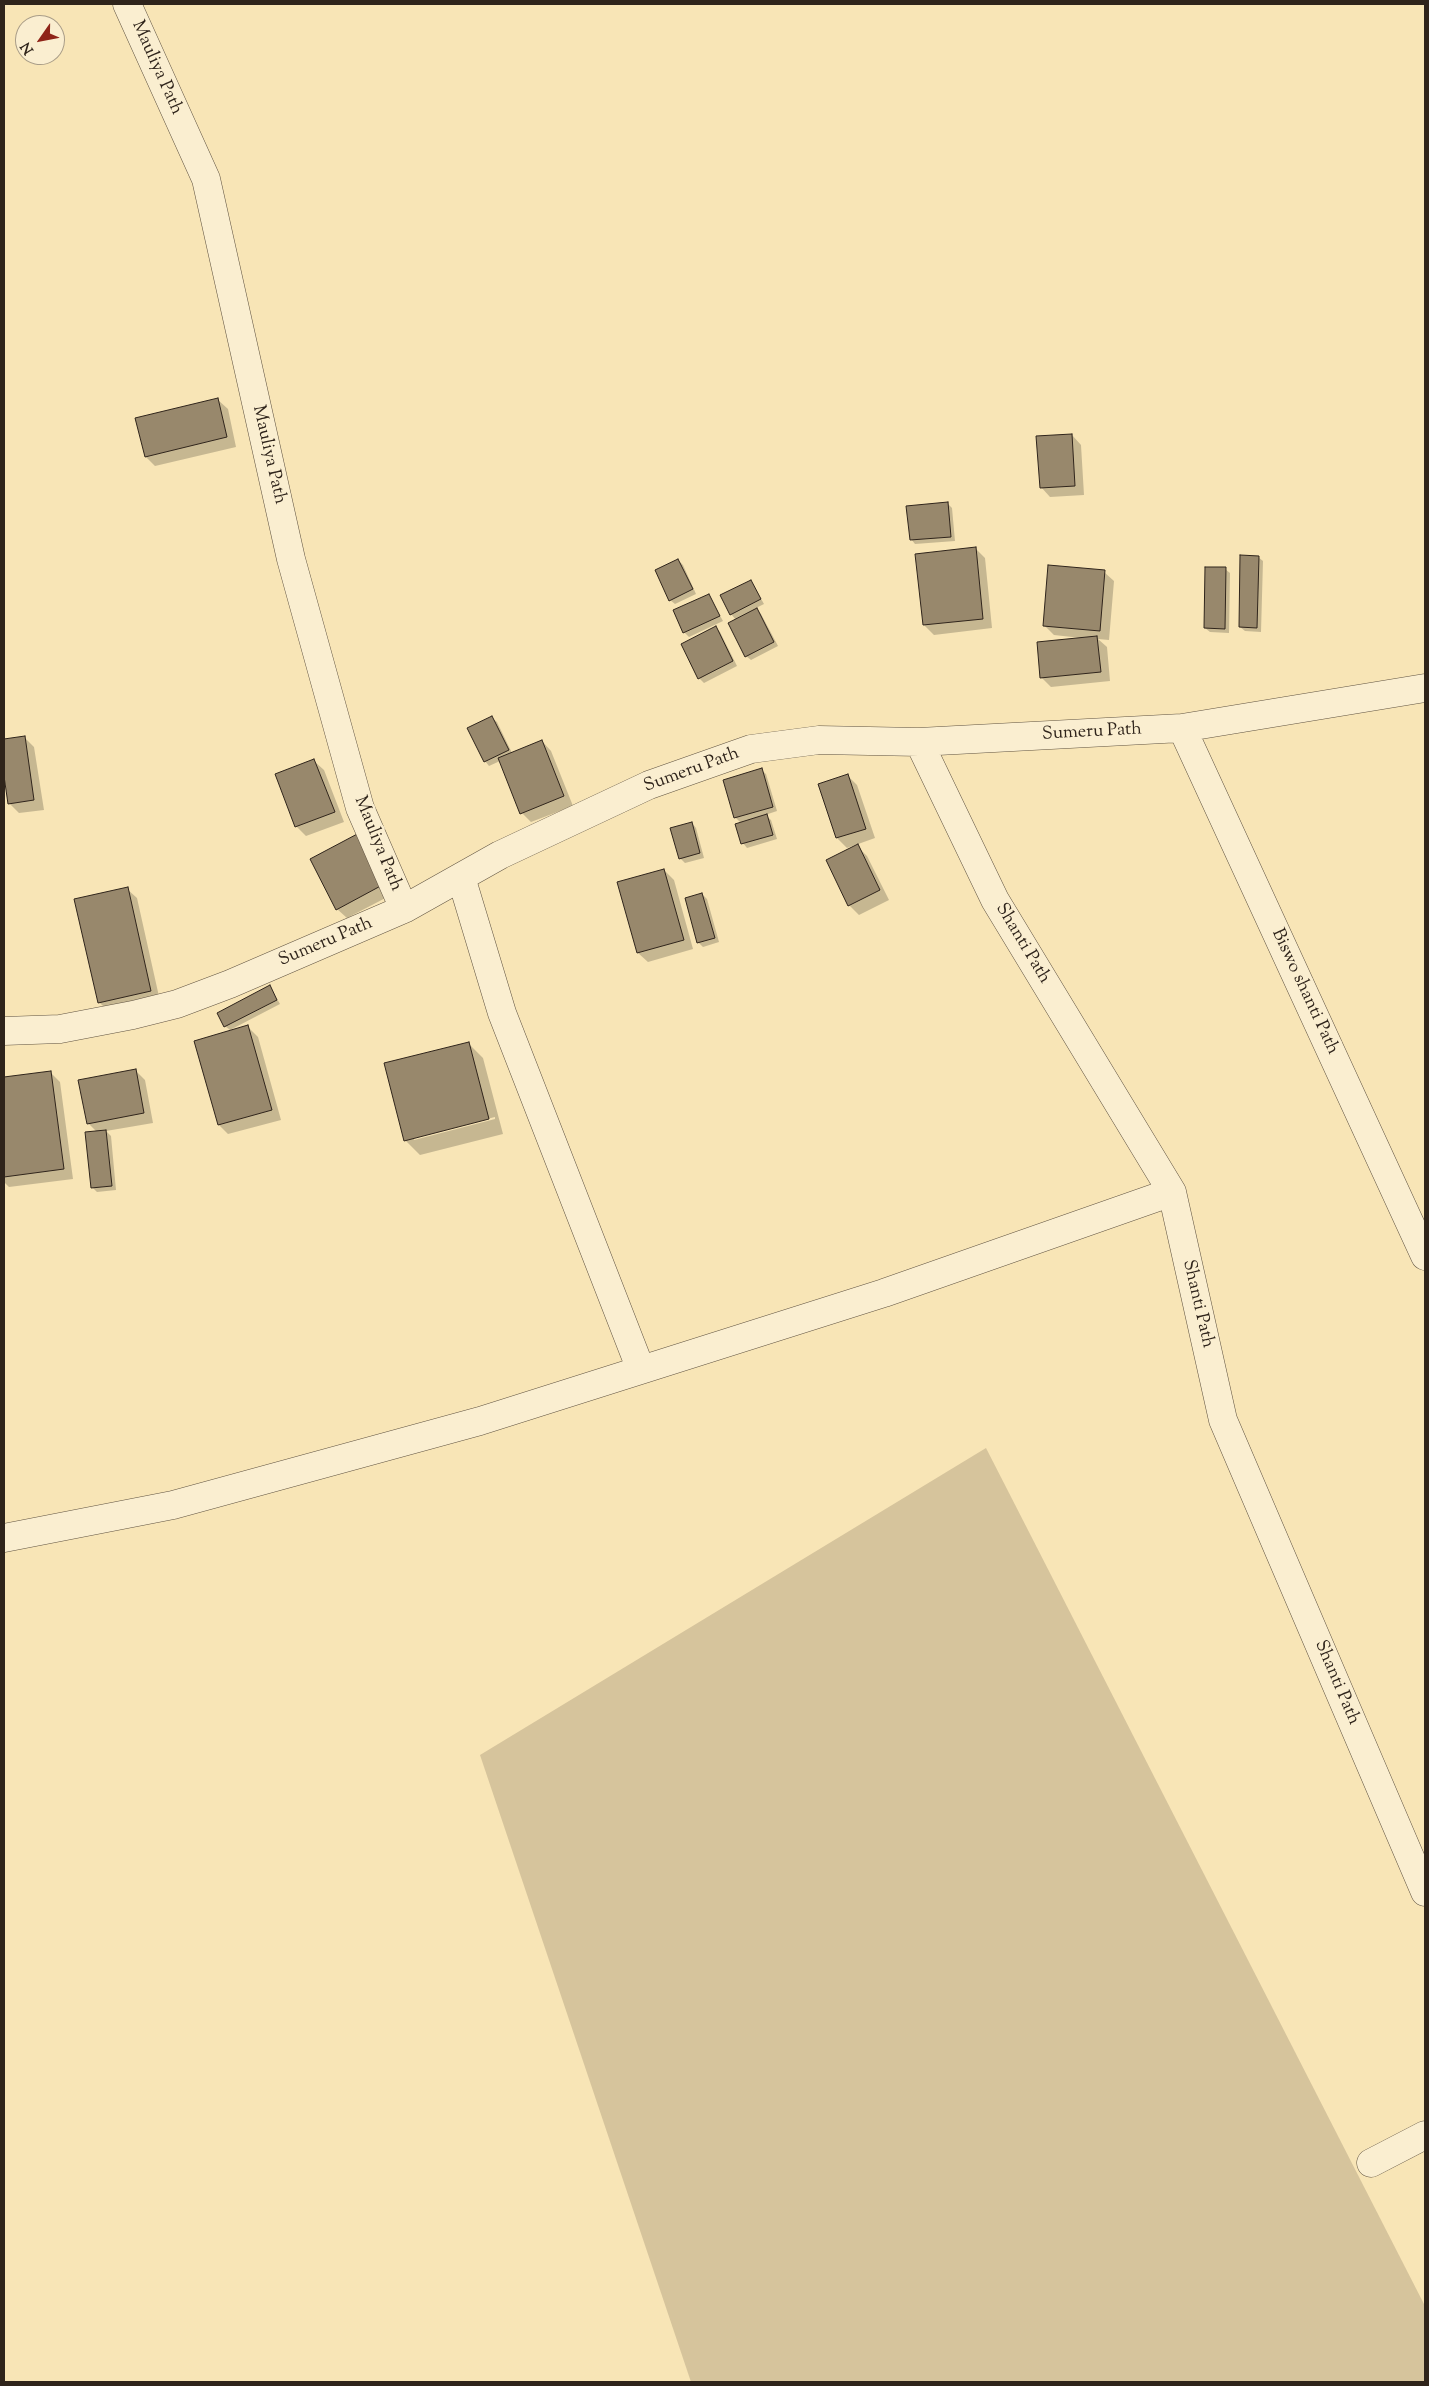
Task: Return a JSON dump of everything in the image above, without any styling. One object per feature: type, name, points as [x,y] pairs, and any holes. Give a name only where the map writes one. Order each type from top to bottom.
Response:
[{"type":"street","name":"Mauliya Path","points":[[127,4],[206,179],[291,559],[360,808],[404,909]]},
{"type":"street","name":"Sumeru Path","points":[[4,1031],[60,1029],[177,1004],[230,984],[404,909],[500,856],[649,785],[751,749],[784,743],[818,740],[919,742],[1182,728],[1425,688]]},
{"type":"street","name":"Biswo shanti Path","points":[[1182,728],[1425,1256]]},
{"type":"street","name":"Shanti Path","points":[[919,742],[995,900],[1172,1192],[1223,1420],[1425,1892]]},
{"type":"street","points":[[461,877],[502,1013],[641,1370]]},
{"type":"street","points":[[4,1538],[172,1505],[480,1421],[884,1293],[1172,1192]]},
{"type":"street","points":[[1371,2164],[1425,2135]]},
{"type":"shaded area","points":[[986,1448],[1425,2306],[1425,2382],[691,2382],[480,1755]]},
{"type":"building","points":[[218,398],[227,437],[145,457],[135,418]]},
{"type":"building","points":[[1072,434],[1075,486],[1040,488],[1036,436]]},
{"type":"building","points":[[948,502],[951,537],[910,540],[906,506]]},
{"type":"building","points":[[976,547],[983,619],[923,625],[915,554]]},
{"type":"building","points":[[1240,555],[1259,556],[1257,628],[1239,627]]},
{"type":"building","points":[[678,559],[693,589],[669,601],[655,570]]},
{"type":"building","points":[[1048,565],[1105,570],[1100,631],[1043,626]]},
{"type":"building","points":[[1205,567],[1226,567],[1225,629],[1204,628]]},
{"type":"building","points":[[751,580],[761,599],[730,615],[720,595]]},
{"type":"building","points":[[709,594],[720,616],[683,633],[673,610]]},
{"type":"building","points":[[757,608],[774,642],[745,657],[728,623]]},
{"type":"building","points":[[716,626],[733,661],[698,679],[681,644]]},
{"type":"building","points":[[1097,636],[1101,672],[1040,678],[1037,642]]},
{"type":"building","points":[[492,716],[509,750],[484,762],[467,728]]},
{"type":"building","points":[[25,736],[34,800],[8,804],[4,776],[4,739]]},
{"type":"building","points":[[542,740],[564,796],[520,814],[498,758]]},
{"type":"building","points":[[314,759],[335,812],[295,827],[275,774]]},
{"type":"building","points":[[762,768],[773,807],[734,818],[723,780]]},
{"type":"building","points":[[848,774],[866,829],[836,838],[818,784]]},
{"type":"building","points":[[767,814],[773,835],[741,844],[735,824]]},
{"type":"building","points":[[692,822],[700,853],[679,859],[670,828]]},
{"type":"building","points":[[361,832],[388,882],[336,910],[310,859]]},
{"type":"building","points":[[858,844],[880,890],[848,906],[826,860]]},
{"type":"building","points":[[664,869],[684,940],[637,953],[617,882]]},
{"type":"building","points":[[128,887],[151,991],[98,1003],[74,899]]},
{"type":"building","points":[[702,893],[715,938],[697,943],[685,898]]},
{"type":"building","points":[[270,985],[277,1000],[224,1027],[217,1013]]},
{"type":"building","points":[[248,1025],[272,1110],[218,1125],[194,1041]]},
{"type":"building","points":[[469,1042],[489,1119],[404,1141],[384,1063]]},
{"type":"building","points":[[136,1069],[144,1113],[87,1124],[78,1080]]},
{"type":"building","points":[[51,1071],[64,1169],[4,1177],[4,1077]]},
{"type":"building","points":[[106,1130],[112,1186],[91,1188],[85,1132]]}]
